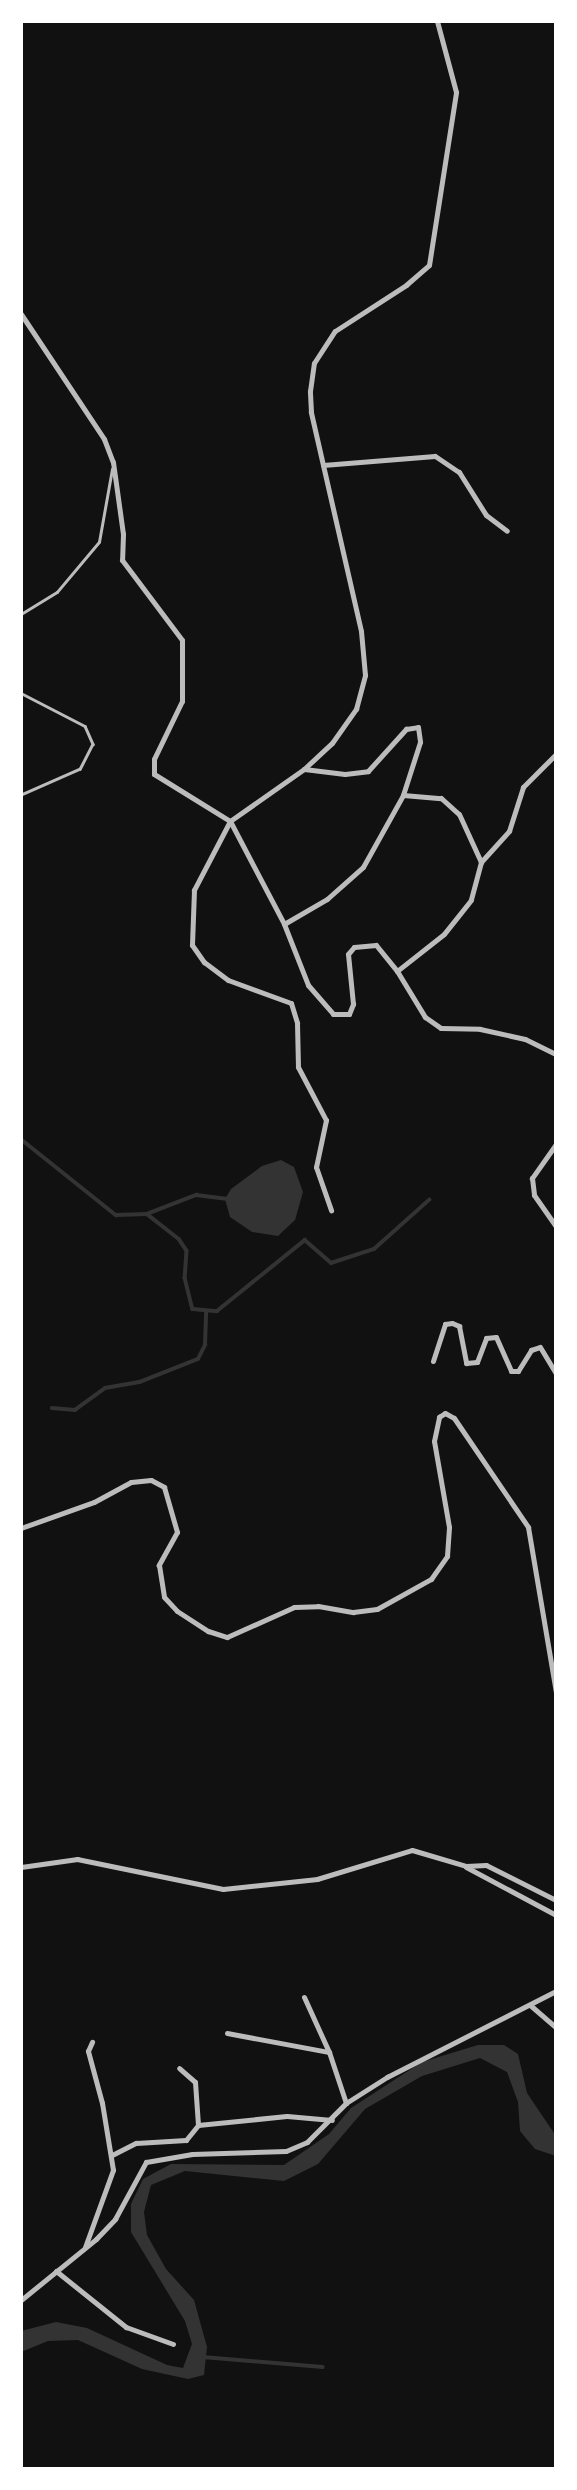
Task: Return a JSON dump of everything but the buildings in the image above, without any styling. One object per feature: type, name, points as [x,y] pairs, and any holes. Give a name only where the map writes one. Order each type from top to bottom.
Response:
[{"type":"street","points":[[331,1210],[316,1167],[326,1120],[298,1067],[297,1023],[291,1003],[228,980],[204,962],[191,945],[194,890],[230,821],[304,769],[347,726],[365,675],[362,631],[311,412],[314,363],[335,331],[406,285],[429,265],[435,247],[456,92],[437,21]]},
{"type":"street","points":[[21,314],[86,407],[113,462],[123,534],[122,560],[182,640],[182,701],[154,759],[154,774],[230,821],[284,924],[308,985],[333,1014],[349,1014],[353,1004],[348,954],[354,947],[376,945],[397,971],[425,1017],[440,1028],[503,1034],[556,1054]]},
{"type":"street","points":[[323,465],[435,456],[459,472],[486,515],[507,531]]},
{"type":"street","points":[[284,924],[327,899],[363,867],[403,794],[420,742],[418,727],[406,729],[368,771],[345,774],[304,769]]},
{"type":"street","points":[[397,971],[444,934],[471,900],[481,862],[509,831],[523,787],[556,754]]},
{"type":"street","points":[[403,794],[441,798],[459,814],[481,862]]},
{"type":"street","points":[[556,1144],[532,1178],[534,1195],[556,1227]]},
{"type":"street","points":[[433,1360],[445,1324],[452,1323],[459,1326],[466,1363],[477,1362],[486,1338],[491,1336],[499,1338],[512,1371],[531,1350],[540,1347],[556,1374]]},
{"type":"street","points":[[21,1528],[94,1502],[131,1482],[151,1480],[164,1488],[177,1532],[159,1565],[164,1597],[177,1611],[208,1631],[227,1637],[294,1607],[317,1605],[353,1612],[377,1609],[431,1579],[447,1556],[449,1527],[434,1441],[439,1417],[445,1413],[454,1418],[528,1527],[556,1693]]},
{"type":"street","points":[[21,1867],[77,1859],[223,1889],[317,1879],[412,1850],[466,1867],[556,1915]]},
{"type":"street","points":[[466,1867],[486,1865],[556,1899]]},
{"type":"street","points":[[21,2300],[85,2248],[115,2219],[129,2186],[146,2162],[192,2154],[286,2151],[307,2142],[346,2104],[387,2077],[556,1991]]},
{"type":"street","points":[[304,1997],[329,2052],[346,2104]]},
{"type":"street","points":[[530,2005],[556,2028]]},
{"type":"street","points":[[227,2033],[329,2052]]},
{"type":"street","points":[[85,2248],[113,2170],[112,2155],[88,2051],[92,2042]]},
{"type":"street","points":[[112,2155],[136,2143],[186,2140],[198,2125],[195,2082],[179,2068]]},
{"type":"street","points":[[198,2125],[287,2116],[332,2120]]},
{"type":"street","points":[[56,2271],[126,2327],[173,2344]]},
{"type":"lane","points":[[21,614],[57,592],[99,542],[113,462]]},
{"type":"lane","points":[[21,693],[85,726],[93,744],[80,769],[21,795]]},
{"type":"shaded area","points":[[281,1160],[294,1167],[303,1192],[295,1220],[278,1236],[252,1232],[230,1217],[225,1199],[231,1189],[262,1166]]},
{"type":"shaded area","points":[[478,2045],[504,2045],[518,2054],[527,2093],[556,2136],[556,2156],[535,2149],[520,2131],[518,2102],[507,2072],[480,2058],[422,2076],[365,2109],[318,2164],[284,2181],[185,2171],[151,2185],[144,2212],[147,2235],[166,2269],[194,2300],[207,2347],[204,2375],[188,2379],[142,2369],[78,2340],[48,2341],[21,2352],[21,2331],[56,2322],[87,2328],[167,2365],[183,2368],[192,2344],[185,2321],[131,2232],[131,2204],[143,2179],[171,2164],[284,2165],[329,2134],[351,2108],[422,2062]]},
{"type":"waterway","points":[[21,1139],[116,1215],[147,1214],[179,1239],[187,1251],[185,1278],[193,1309],[217,1311],[305,1240],[331,1263],[374,1249],[429,1200]]},
{"type":"waterway","points":[[147,1214],[196,1195],[228,1199]]},
{"type":"waterway","points":[[52,1408],[75,1410],[105,1388],[140,1382],[198,1359],[205,1345],[206,1312]]},
{"type":"waterway","points":[[203,2357],[323,2367]]}]
